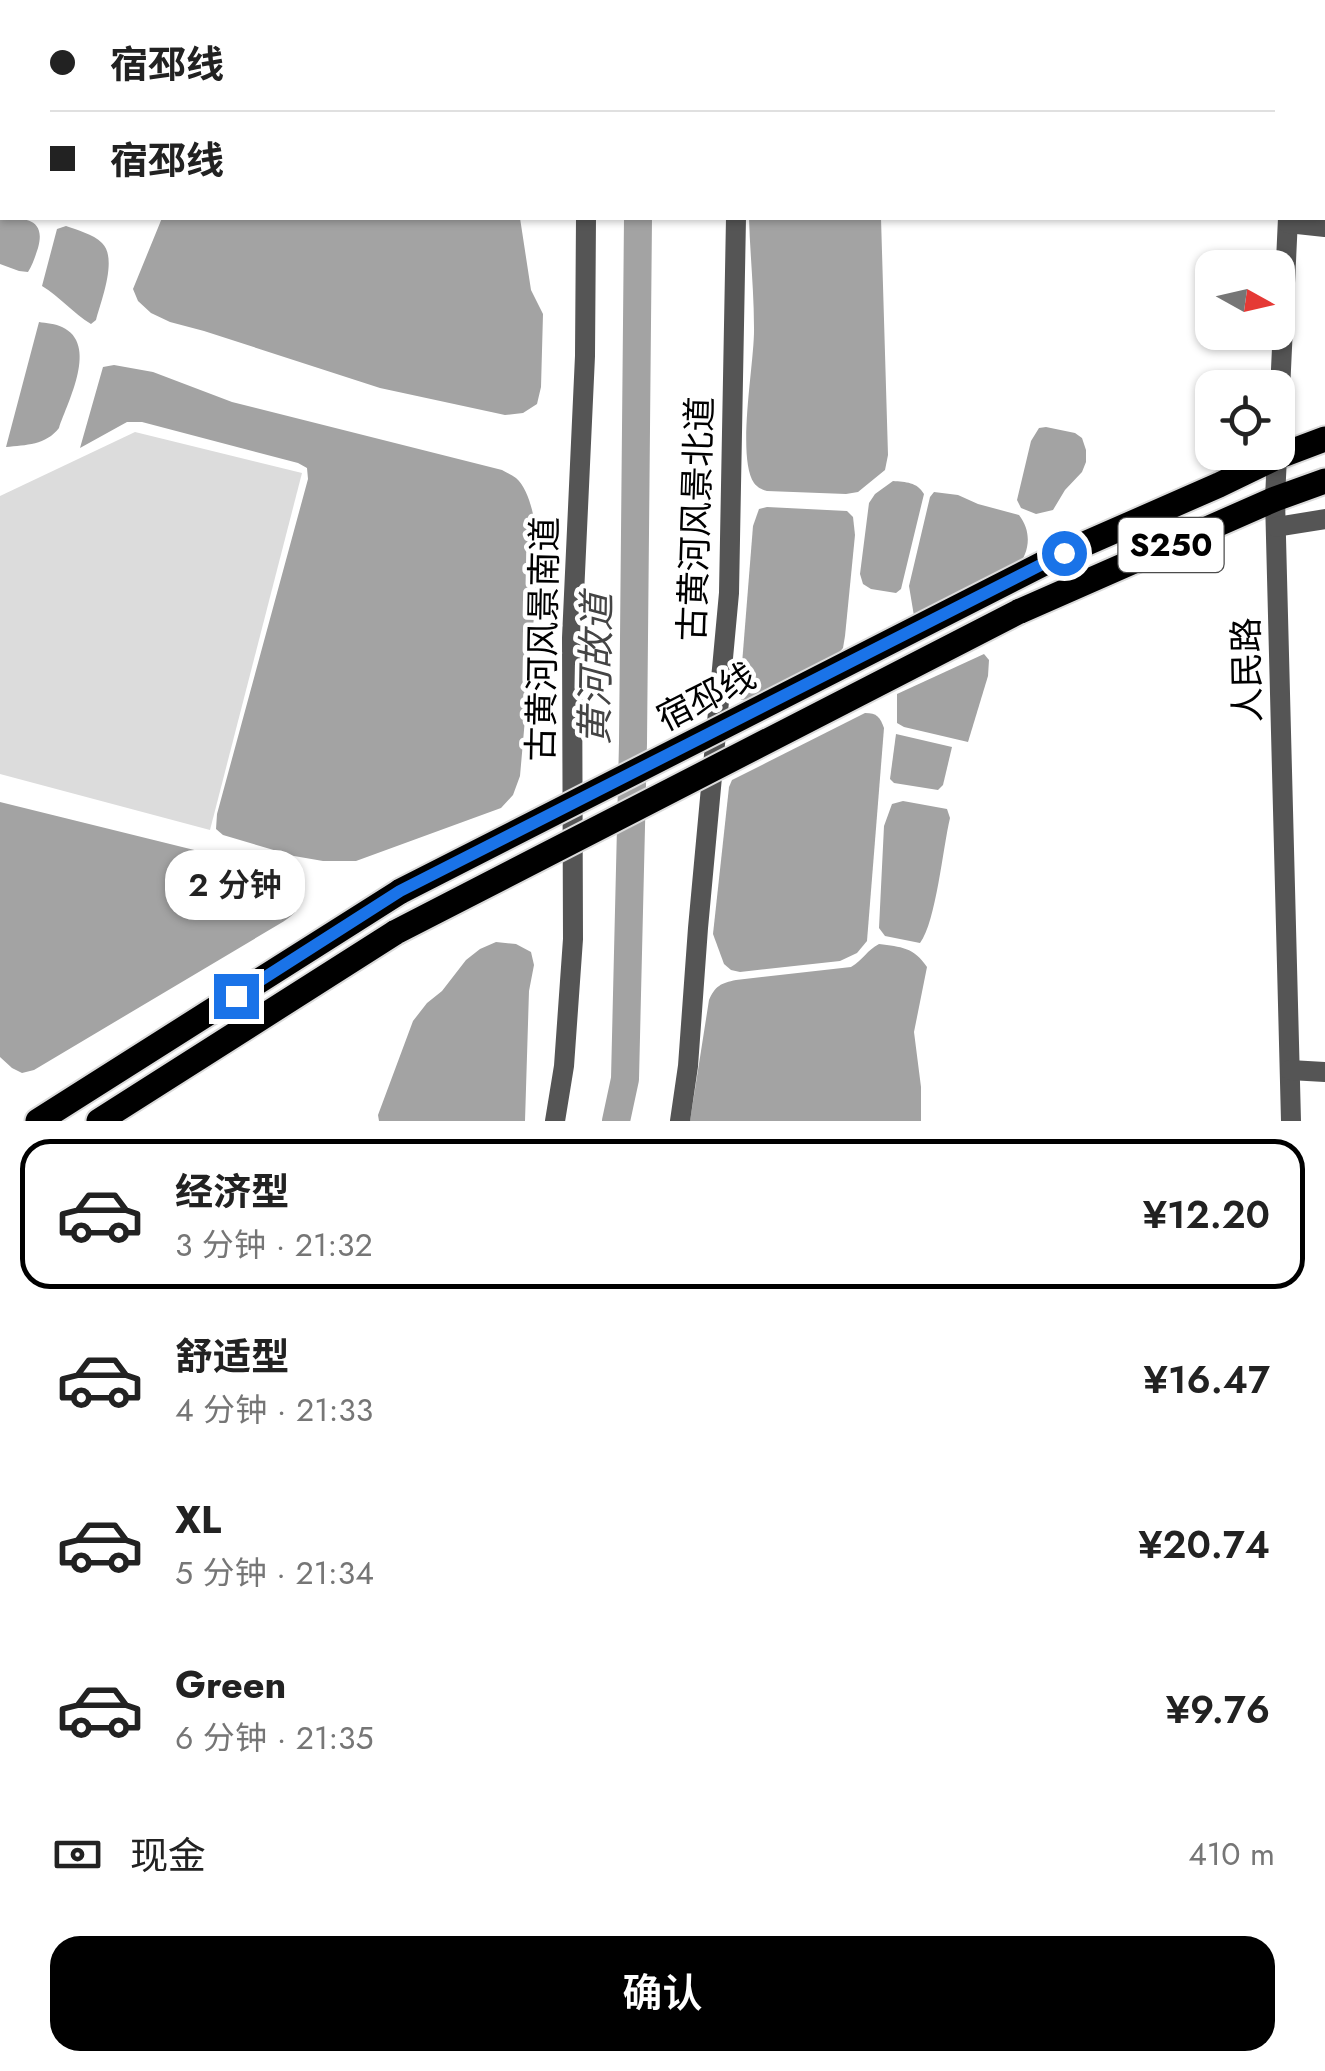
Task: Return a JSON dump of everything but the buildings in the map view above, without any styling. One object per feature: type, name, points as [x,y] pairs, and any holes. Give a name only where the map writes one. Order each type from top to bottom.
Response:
[{"type":"main road","name":"宿邳线","points":[[1295,451],[1325,440]]},
{"type":"main road","name":"宿邳线","points":[[38,1121],[400,891],[1064,553],[1251,470]]},
{"type":"main road","name":"宿邳线","points":[[99,1121],[396,932],[1018,612],[1275,499],[1325,481]]},
{"type":"street","name":"古黄河风景南道","points":[[555,1121],[564,1066],[572,939],[572,638],[585,356],[586,220]]},
{"type":"street","name":"古黄河风景北道","points":[[680,1121],[730,594],[736,220]]},
{"type":"street","points":[[1288,220],[1325,227]]},
{"type":"street","name":"人民路","points":[[1282,370],[1288,220]]},
{"type":"street","name":"人民路","points":[[1277,470],[1291,1121]]},
{"type":"street","points":[[1276,527],[1325,520]]},
{"type":"street","points":[[1290,1070],[1325,1072]]},
{"type":"shaded area","points":[[0,220],[32,222],[40,238],[28,272],[0,264]]},
{"type":"shaded area","points":[[161,220],[520,220],[531,290],[543,314],[537,404],[523,413],[505,415],[380,388],[170,322],[151,313],[138,301],[133,289]]},
{"type":"shaded area","points":[[749,220],[881,220],[888,455],[885,470],[858,492],[767,491],[754,483],[747,452],[754,327]]},
{"type":"shaded area","points":[[66,226],[94,237],[107,250],[107,280],[96,320],[91,324],[42,286],[57,229]]},
{"type":"shaded area","points":[[39,322],[60,326],[73,335],[80,359],[78,374],[54,434],[35,443],[6,447]]},
{"type":"shaded area","points":[[114,365],[153,372],[232,402],[502,470],[516,478],[531,505],[539,559],[520,776],[513,795],[501,808],[356,861],[294,856],[223,835],[216,829],[308,479],[307,468],[142,422],[127,422],[80,448],[103,367]]},
{"type":"shaded area","points":[[1039,428],[1082,438],[1086,462],[1053,510],[1036,514],[1021,508],[1017,500],[1031,441]]},
{"type":"shaded area","points":[[135,432],[302,473],[210,830],[0,774],[0,496]]},
{"type":"shaded area","points":[[893,481],[915,485],[924,494],[901,589],[896,593],[871,589],[863,584],[860,574],[869,503]]},
{"type":"shaded area","points":[[934,492],[958,495],[1019,515],[1028,535],[1027,548],[1017,568],[914,616],[909,586]]},
{"type":"shaded area","points":[[759,509],[847,511],[853,517],[855,535],[845,636],[837,655],[741,700],[753,526]]},
{"type":"shaded area","points":[[984,654],[989,660],[988,676],[968,742],[897,723],[897,694]]},
{"type":"shaded area","points":[[865,713],[878,716],[884,728],[867,941],[857,953],[840,961],[731,970],[724,964],[713,934],[732,780]]},
{"type":"shaded area","points":[[896,734],[952,747],[943,785],[938,790],[894,783],[890,779]]},
{"type":"shaded area","points":[[903,801],[947,809],[950,818],[935,902],[920,943],[885,936],[879,928],[884,826],[892,804]]},
{"type":"shaded area","points":[[0,802],[279,871],[303,892],[301,902],[281,923],[34,1070],[22,1073],[0,1057]]},
{"type":"shaded area","points":[[496,942],[516,944],[531,952],[534,965],[529,991],[525,1121],[379,1121],[413,1021],[466,960]]},
{"type":"shaded area","points":[[879,944],[912,952],[927,967],[914,1032],[921,1121],[690,1121],[709,1000],[716,988],[736,980],[851,967]]},
{"type":"waterway","name":"黄河故道","points":[[616,1121],[625,1079],[638,220]]},
{"type":"route","points":[[236,996],[400,891],[1064,553]]}]
